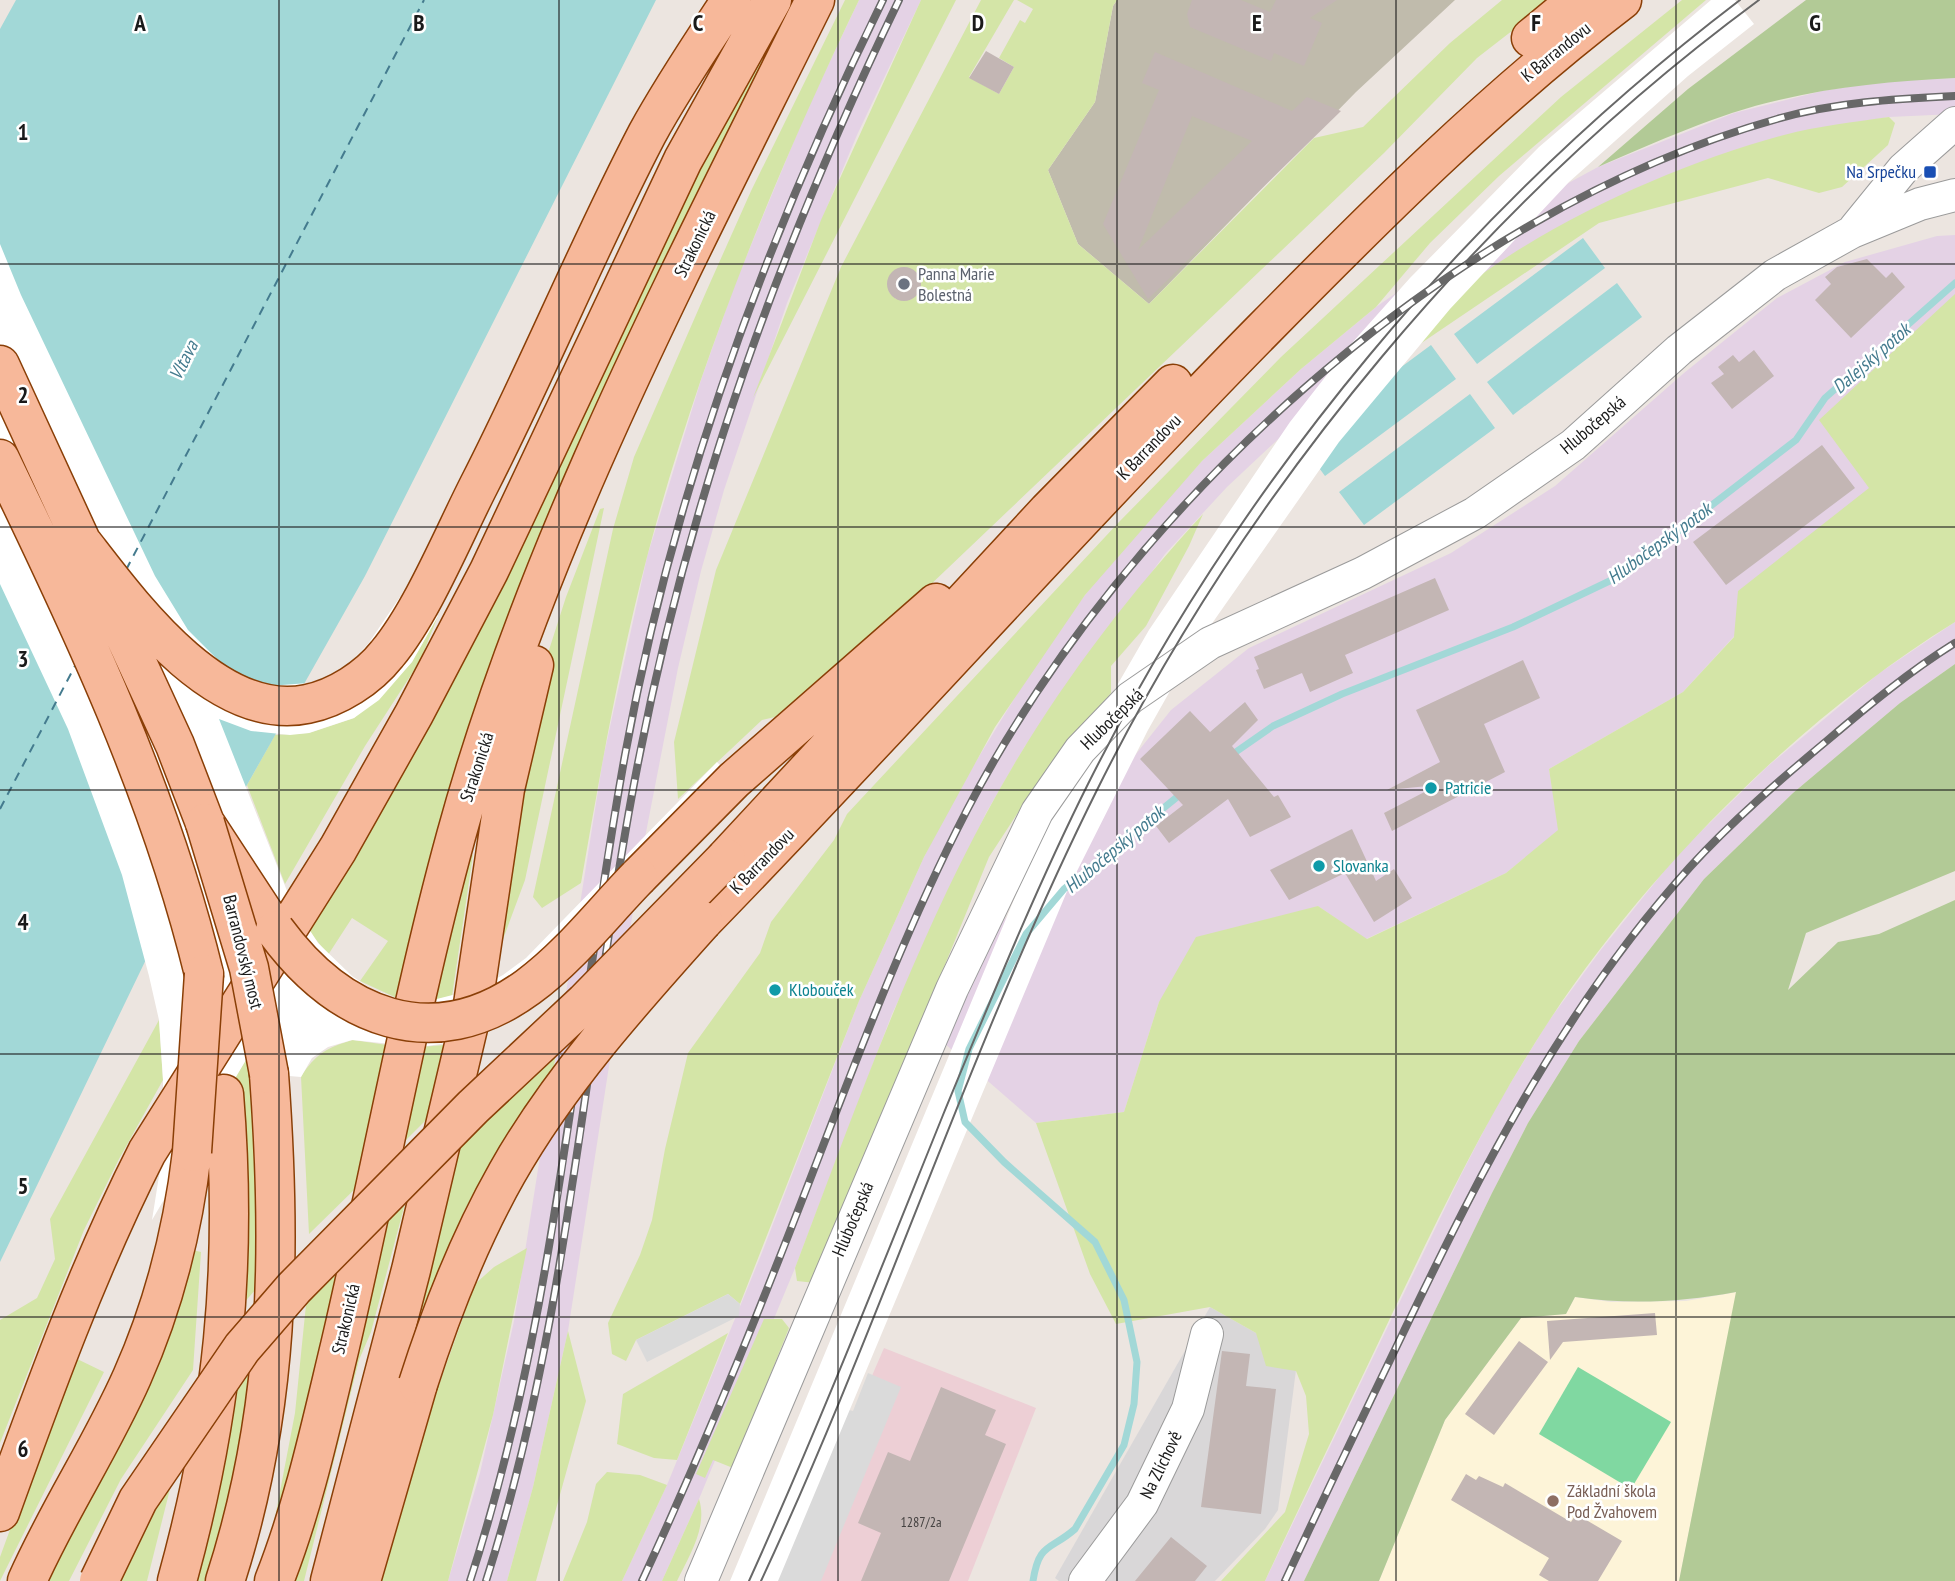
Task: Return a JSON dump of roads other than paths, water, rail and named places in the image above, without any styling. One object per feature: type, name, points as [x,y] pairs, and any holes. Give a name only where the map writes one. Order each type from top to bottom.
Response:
[{"type":"main road","points":[[84,545],[115,584],[180,653],[234,695],[270,705],[305,705],[323,700],[355,683],[387,655],[417,606],[515,414],[648,133],[731,0]]},
{"type":"main road","points":[[0,1512],[94,1264],[131,1184],[245,992],[338,849],[414,714],[489,570],[683,160],[772,0]]},
{"type":"main road","name":"Strakonická","points":[[274,1581],[315,1451],[355,1282],[417,991],[456,837],[505,683],[579,493],[617,408],[815,0]]},
{"type":"main road","name":"K Barrandovu","points":[[1048,511],[1416,140],[1577,0]]},
{"type":"main road","name":"K Barrandovu","points":[[362,1574],[418,1384],[464,1258],[507,1173],[550,1107],[594,1049],[703,921],[857,764],[1109,488],[1349,242],[1492,106],[1622,0]]},
{"type":"main road","name":"Barrandovský most","points":[[0,365],[175,745],[205,822],[249,968],[269,1074],[278,1230],[273,1341],[260,1441],[225,1581]]},
{"type":"main road","points":[[0,460],[115,708],[144,778],[176,868],[204,974],[224,1094],[230,1211],[229,1293],[223,1356],[204,1478],[177,1581]]},
{"type":"main road","points":[[330,1581],[411,1270],[472,1011],[505,789],[579,493]]},
{"type":"main road","points":[[205,822],[288,948],[332,990],[367,1012],[404,1022],[440,1021],[483,1011],[529,986],[734,780],[882,647],[1048,511]]},
{"type":"main road","points":[[99,1581],[138,1500],[242,1348],[294,1288],[473,1107],[585,1002],[726,858],[1048,511]]},
{"type":"main road","points":[[27,1581],[131,1378],[154,1322],[176,1250],[192,1152],[204,974]]},
{"type":"street","points":[[1852,232],[1903,170],[1955,123]]},
{"type":"street","name":"Hlubočepská","points":[[701,1581],[952,989],[1037,811],[1080,750],[1130,698],[1210,643],[1363,573],[1475,513],[1573,444],[1679,350],[1753,290],[1852,232],[1920,204],[1955,195]]},
{"type":"street","name":"Na Zlíchově","points":[[1085,1581],[1142,1504],[1188,1409],[1207,1334]]},
{"type":"water","name":"Vltava","points":[[16,0],[656,0],[365,576],[247,785],[167,916],[0,1262],[0,29]]},
{"type":"water","points":[[1583,238],[1605,268],[1477,364],[1454,334]]},
{"type":"water","points":[[1617,283],[1642,317],[1513,415],[1487,382]]},
{"type":"water","points":[[1431,345],[1456,379],[1325,476],[1300,442]]},
{"type":"water","points":[[1470,394],[1495,428],[1364,525],[1339,492]]},
{"type":"waterway","name":"Hlubočepský potok","points":[[1230,756],[1273,726],[1342,694],[1513,627],[1620,576],[1796,440],[1825,398],[1955,283]]},
{"type":"waterway","name":"Hlubočepský potok","points":[[1033,1581],[1042,1553],[1075,1529],[1124,1445],[1134,1404],[1137,1362],[1124,1300],[1095,1242],[1004,1162],[965,1122],[958,1091],[969,1049],[1026,934],[1064,889],[1182,793]]},
{"type":"tram line","points":[[749,1581],[824,1407],[1012,948],[1049,866],[1088,784],[1149,671],[1216,562],[1290,456],[1369,355],[1455,259],[1545,167],[1640,81],[1740,0]]},
{"type":"tram line","points":[[761,1581],[847,1384],[966,1085],[1051,887],[1097,790],[1158,677],[1226,567],[1301,460],[1382,357],[1469,259],[1561,166],[1658,79],[1759,0]]},
{"type":"railway","points":[[470,1581],[500,1480],[524,1378],[561,1171],[625,755],[669,560],[697,464],[762,275],[840,91],[883,0]]},
{"type":"railway","points":[[486,1581],[515,1481],[538,1379],[574,1174],[638,763],[684,564],[743,373],[778,279],[815,186],[899,0]]},
{"type":"railway","points":[[642,1581],[746,1340],[890,976],[967,810],[1033,697],[1113,588],[1205,483],[1307,386],[1417,299],[1533,224],[1654,163],[1777,119],[1843,105],[1955,96]]},
{"type":"railway","points":[[1285,1581],[1465,1208],[1530,1088],[1604,974],[1690,867],[1740,817],[1875,701],[1955,643]]},
{"type":"place","name":"Na Srpečku","points":[[1930,172]]},
{"type":"place","name":"Panna Marie Bolestná","points":[[904,284]]},
{"type":"place","name":"Patricie","points":[[1431,788]]},
{"type":"place","name":"Slovanka","points":[[1319,866]]},
{"type":"place","name":"Klobouček","points":[[775,990]]},
{"type":"place","name":"Základní škola Pod Žvahovem","points":[[1553,1501]]},
{"type":"water label","name":"Dalejský potok","points":[[1871,358]]}]
